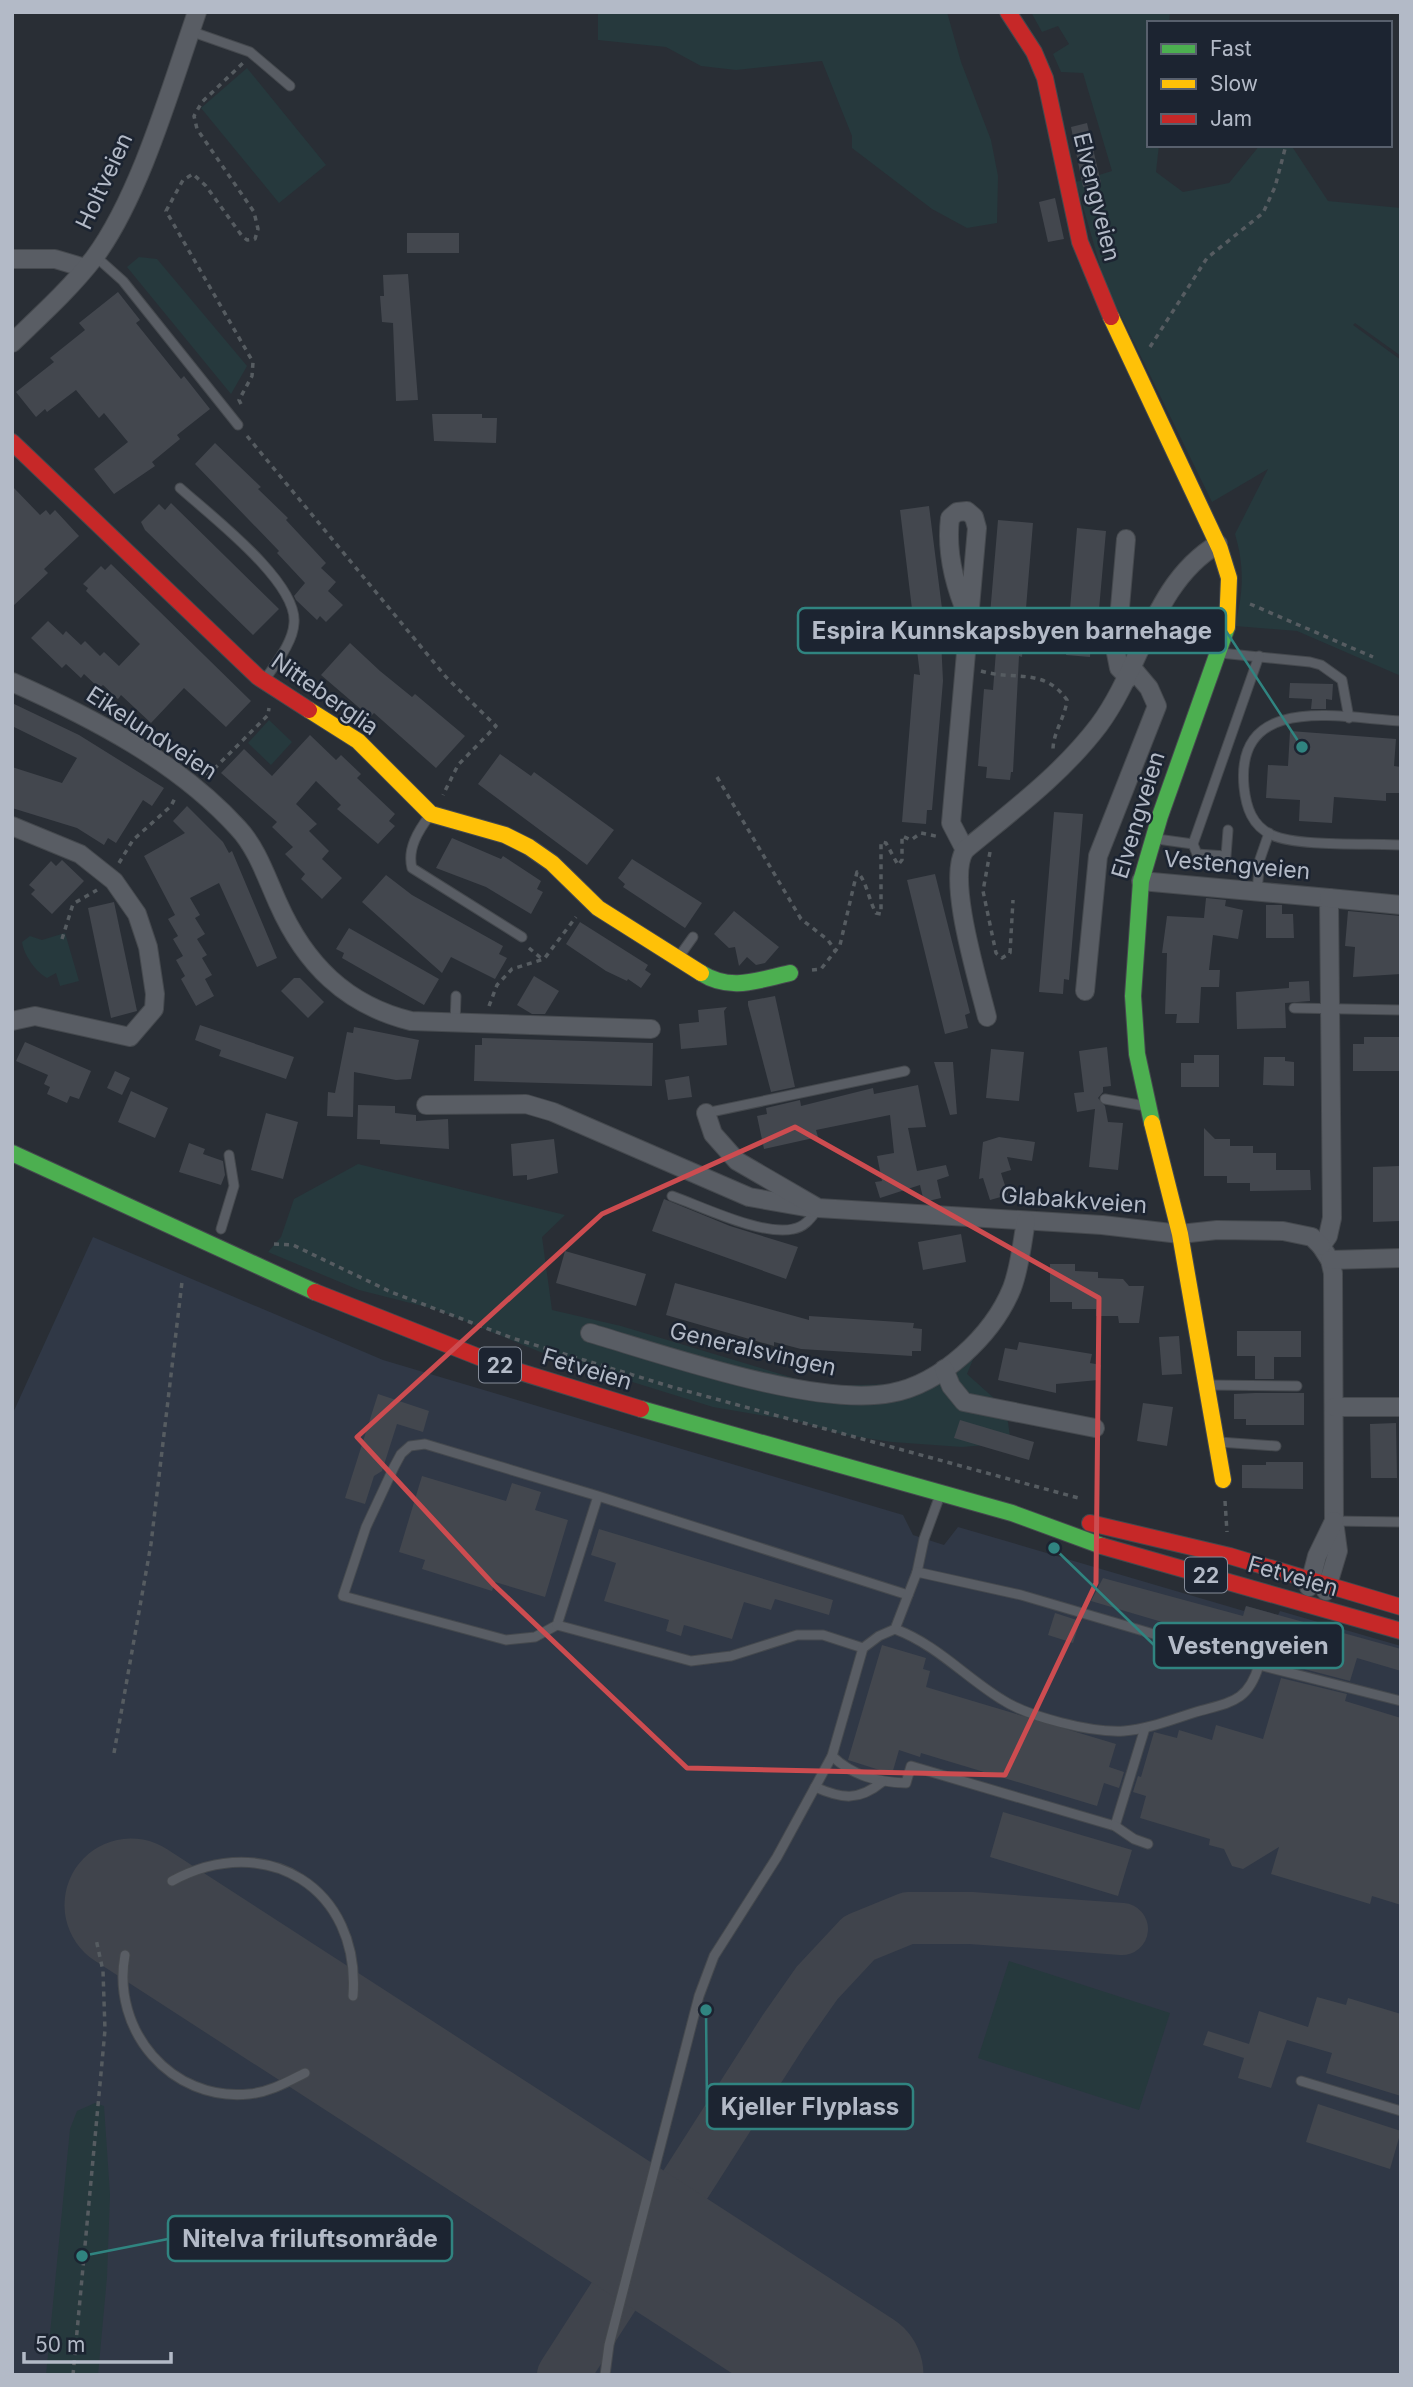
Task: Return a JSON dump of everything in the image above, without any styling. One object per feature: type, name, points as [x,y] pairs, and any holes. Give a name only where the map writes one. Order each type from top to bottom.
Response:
[{"type":"main road","name":"Elvengveien","points":[[1007,12],[1034,52],[1045,78],[1080,242],[1093,277],[1218,544],[1229,578],[1227,626],[1153,838],[1141,881],[1133,996],[1137,1054],[1180,1234],[1209,1385],[1215,1441],[1223,1480]]},
{"type":"main road","name":"Nitteberglia","points":[[12,442],[268,685],[358,741],[431,814],[505,835],[529,847],[552,863],[598,908],[715,982],[731,986],[790,974]]},
{"type":"main road","name":"Fetveien","points":[[12,1153],[296,1284],[458,1350],[659,1415],[1012,1513],[1079,1539],[1401,1630]]},
{"type":"main road","name":"Fetveien","points":[[1012,1513],[1085,1522],[1132,1532],[1310,1578],[1401,1607]]},
{"type":"street","name":"Holtveien","points":[[12,343],[90,262],[120,215],[197,12]]},
{"type":"street","points":[[12,258],[90,262]]},
{"type":"street","points":[[968,617],[957,592],[948,532],[950,518],[957,512],[967,511],[974,517],[977,528],[951,823],[961,843],[957,866],[959,893],[986,1017]]},
{"type":"street","name":"Elvengveien","points":[[1085,991],[1098,856],[1157,706],[1149,688],[1131,673],[1119,668],[1116,653],[1126,538]]},
{"type":"street","points":[[961,843],[1061,769],[1098,726],[1131,673],[1174,582],[1218,544]]},
{"type":"street","name":"Eikelundveien","points":[[12,682],[76,710],[195,787],[241,831],[285,919],[303,946],[340,989],[380,1014],[411,1021],[455,1024],[651,1029]]},
{"type":"street","points":[[12,826],[80,854],[110,878],[136,914],[153,975],[154,1009],[130,1037],[35,1016],[12,1021]]},
{"type":"street","name":"Vestengveien","points":[[1141,881],[1401,905]]},
{"type":"street","name":"Vestengveien","points":[[1329,898],[1332,1218],[1326,1253],[1334,1407],[1334,1521],[1338,1551],[1330,1584]]},
{"type":"street","name":"Glabakkveien","points":[[426,1105],[526,1104],[553,1112],[749,1197],[799,1208],[1102,1225],[1180,1234],[1217,1230],[1283,1231],[1312,1237],[1326,1253]]},
{"type":"street","name":"Glabakkveien","points":[[706,1113],[713,1134],[737,1161],[818,1208]]},
{"type":"street","name":"Generalsvingen","points":[[590,1333],[728,1372],[834,1394],[891,1394],[920,1384],[944,1369],[974,1343],[1004,1306],[1017,1269],[1026,1221]]},
{"type":"street","points":[[1326,1253],[1401,1258]]},
{"type":"street","points":[[944,1369],[951,1386],[964,1402],[1095,1429]]},
{"type":"street","points":[[1334,1407],[1401,1407]]},
{"type":"street","name":"Vestengveien","points":[[1310,1605],[1310,1578],[1334,1521]]},
{"type":"street","points":[[1310,1605],[1323,1595],[1330,1584]]},
{"type":"lane","points":[[190,31],[250,52],[290,86]]},
{"type":"lane","points":[[90,262],[124,281],[238,425]]},
{"type":"lane","points":[[180,488],[267,569],[293,604],[292,634],[268,685]]},
{"type":"lane","points":[[1218,653],[1310,662],[1331,671],[1342,680],[1349,718]]},
{"type":"lane","points":[[1228,830],[1226,856],[1197,854],[1192,844],[1259,656]]},
{"type":"lane","points":[[1401,721],[1283,718],[1260,729],[1250,743],[1243,783],[1247,808],[1256,823],[1269,834],[1282,839],[1401,845]]},
{"type":"lane","points":[[431,814],[414,842],[410,858],[412,868],[522,937]]},
{"type":"lane","points":[[1257,891],[1260,859],[1269,834]]},
{"type":"lane","points":[[1153,838],[1192,844]]},
{"type":"lane","points":[[677,960],[693,937]]},
{"type":"lane","points":[[455,1024],[456,996]]},
{"type":"lane","points":[[1294,1008],[1401,1010]]},
{"type":"lane","name":"Glabakkveien","points":[[706,1113],[905,1071]]},
{"type":"lane","points":[[1105,1099],[1148,1107]]},
{"type":"lane","points":[[221,1229],[234,1186],[229,1155]]},
{"type":"lane","points":[[672,1196],[765,1228],[792,1230],[806,1224],[818,1208]]},
{"type":"lane","points":[[1209,1385],[1297,1386]]},
{"type":"lane","points":[[1215,1441],[1276,1446]]},
{"type":"lane","points":[[863,1648],[823,1634],[797,1634],[732,1656],[691,1661],[558,1625],[535,1637],[506,1640],[344,1596],[366,1527],[401,1454],[410,1446],[425,1444],[908,1595]]},
{"type":"lane","points":[[895,1629],[917,1572],[924,1539],[941,1494]]},
{"type":"lane","points":[[558,1625],[598,1496]]},
{"type":"lane","points":[[1334,1521],[1401,1522]]},
{"type":"lane","points":[[917,1572],[1021,1595],[1259,1665],[1401,1701]]},
{"type":"lane","points":[[605,2375],[609,2345],[699,1996],[714,1956],[777,1857],[832,1756],[863,1648],[879,1636],[895,1629],[918,1637],[1002,1700],[1089,1728],[1123,1731],[1145,1728],[1232,1702],[1252,1686],[1259,1665]]},
{"type":"lane","points":[[1115,1826],[1145,1728]]},
{"type":"lane","points":[[832,1756],[845,1769],[882,1782],[906,1783],[911,1766],[1115,1826],[1134,1839],[1148,1844]]},
{"type":"lane","points":[[815,1787],[832,1794],[848,1796],[868,1794],[882,1782]]},
{"type":"lane","points":[[172,1881],[207,1865],[245,1861],[268,1864],[314,1887],[331,1906],[345,1930],[355,1970],[353,1996]]},
{"type":"lane","points":[[125,1955],[121,1973],[128,2017],[137,2036],[154,2058],[175,2078],[224,2094],[249,2094],[272,2089],[305,2073]]},
{"type":"lane","points":[[1301,2081],[1401,2111]]},
{"type":"path","points":[[239,400],[253,376],[253,362],[166,211],[183,180],[193,174],[206,186],[242,236],[247,240],[256,239],[258,229],[254,212],[197,129],[194,116],[195,110],[240,68],[250,52]]},
{"type":"path","points":[[1134,366],[1159,335],[1191,279],[1207,258],[1263,214],[1275,187],[1285,147]]},
{"type":"path","points":[[238,425],[446,677],[496,726],[458,765],[431,814]]},
{"type":"path","points":[[1229,594],[1373,657]]},
{"type":"path","points":[[965,670],[984,671],[993,676],[1037,677],[1056,684],[1067,700],[1066,712],[1053,740],[1052,760],[1061,769]]},
{"type":"path","points":[[124,855],[133,840],[171,806],[181,789],[195,787],[268,715],[268,685]]},
{"type":"path","points":[[717,777],[801,919],[828,940],[836,952]]},
{"type":"path","points":[[790,974],[821,969],[836,952],[846,924],[857,872],[863,877],[876,913],[881,914],[881,842],[886,843],[898,865],[902,862],[902,836],[911,840],[921,834],[961,843]]},
{"type":"path","points":[[988,847],[990,855],[984,903],[996,953],[1002,958],[1010,953],[1013,900]]},
{"type":"path","points":[[62,939],[73,904],[96,892],[110,878]]},
{"type":"path","points":[[489,1008],[490,998],[503,977],[516,966],[544,959],[588,898]]},
{"type":"path","points":[[265,1245],[293,1245],[415,1302],[559,1353],[858,1440],[1091,1502]]},
{"type":"path","points":[[114,1753],[152,1544],[182,1282]]},
{"type":"path","points":[[1223,1480],[1227,1534]]},
{"type":"path","points":[[1215,1531],[1238,1536]]},
{"type":"path","points":[[73,2375],[104,2030],[103,1971],[96,1939]]},
{"type":"highlighted area","points":[[795,1127],[1099,1298],[1096,1583],[1005,1775],[687,1768],[494,1585],[357,1437],[602,1214]]},
{"type":"shaded area","points":[[93,1237],[383,1360],[903,1515],[913,1535],[944,1545],[958,1527],[1244,1611],[1246,1606],[1278,1615],[1280,1611],[1401,1646],[1401,2375],[12,2375],[12,1415]]},
{"type":"green space","points":[[598,12],[947,12],[961,62],[991,140],[998,176],[997,223],[967,228],[932,209],[852,148],[852,136],[822,61],[736,70],[701,66],[666,47],[598,40]]},
{"type":"green space","points":[[1031,12],[1170,12],[1169,21],[1147,21],[1147,147],[1159,147],[1156,172],[1183,192],[1229,183],[1258,147],[1292,147],[1328,201],[1401,208],[1401,356],[1355,323],[1353,325],[1401,360],[1401,676],[1297,631],[1235,626],[1242,580],[1235,534],[1268,469],[1212,502],[1105,283],[1076,182],[1112,171],[1083,73],[1061,72],[1053,54],[1069,44],[1058,26],[1042,32]]},
{"type":"green space","points":[[247,68],[326,165],[279,203],[201,108]]},
{"type":"green space","points":[[139,257],[157,259],[247,366],[231,394],[127,267]]},
{"type":"green space","points":[[269,720],[292,742],[271,765],[248,743]]},
{"type":"green space","points":[[65,933],[79,981],[60,986],[56,973],[47,978],[34,967],[22,942],[30,936],[42,940]]},
{"type":"green space","points":[[358,1164],[565,1215],[542,1237],[552,1310],[621,1326],[820,1386],[937,1383],[981,1340],[967,1374],[1006,1409],[1011,1443],[962,1447],[892,1442],[845,1435],[801,1422],[713,1407],[555,1358],[438,1310],[359,1290],[268,1252],[281,1237],[294,1199]]},
{"type":"green space","points":[[1009,1961],[1170,2013],[1139,2110],[978,2058]]},
{"type":"green space","points":[[95,2103],[104,2106],[110,2195],[107,2277],[98,2375],[46,2375],[70,2129],[77,2111]]},
{"type":"building","points":[[1087,123],[1101,183],[1083,187],[1071,127]]},
{"type":"building","points":[[1055,198],[1064,239],[1048,242],[1039,202]]},
{"type":"building","points":[[407,233],[459,233],[459,253],[407,253]]},
{"type":"building","points":[[408,274],[418,400],[396,401],[393,323],[382,322],[380,296],[384,296],[383,275]]},
{"type":"building","points":[[118,292],[140,320],[136,323],[181,379],[184,376],[210,409],[177,435],[180,439],[152,462],[155,466],[114,494],[94,469],[128,442],[104,413],[99,418],[76,390],[36,417],[16,392],[54,362],[50,358],[85,330],[79,323]]},
{"type":"building","points":[[432,414],[482,414],[482,418],[497,418],[496,443],[434,441]]},
{"type":"building","points":[[215,443],[261,487],[258,489],[288,518],[286,520],[326,563],[321,568],[336,582],[328,591],[343,605],[326,622],[320,616],[317,620],[296,600],[294,596],[305,583],[277,553],[279,551],[195,464]]},
{"type":"building","points":[[12,486],[40,515],[46,510],[50,515],[55,510],[79,536],[44,569],[48,573],[12,607]]},
{"type":"building","points":[[171,503],[279,609],[253,635],[145,530],[141,522],[159,504],[165,510]]},
{"type":"building","points":[[929,506],[946,640],[941,640],[943,681],[932,810],[927,810],[926,824],[902,822],[914,674],[920,675],[900,510]]},
{"type":"building","points":[[998,520],[1033,523],[1022,657],[1019,656],[1013,772],[1010,780],[986,778],[987,767],[978,766],[984,689],[993,690],[996,651],[987,650]]},
{"type":"building","points":[[1077,528],[1106,531],[1096,643],[1091,643],[1090,657],[1066,655]]},
{"type":"building","points":[[111,564],[251,701],[226,727],[184,688],[151,723],[121,695],[118,699],[103,685],[99,688],[84,674],[81,678],[66,664],[62,668],[31,638],[48,621],[63,635],[66,631],[81,645],[85,641],[100,656],[104,652],[119,666],[140,644],[86,591],[88,588],[83,584],[101,566],[105,570]]},
{"type":"building","points":[[350,643],[412,697],[415,694],[465,736],[436,768],[374,713],[370,717],[321,675]]},
{"type":"building","points":[[1290,683],[1333,684],[1332,700],[1326,699],[1326,709],[1311,709],[1312,699],[1289,698]]},
{"type":"building","points":[[12,703],[79,735],[164,788],[152,806],[143,800],[116,843],[108,838],[104,845],[77,828],[12,808],[12,767],[62,783],[77,758],[12,726]]},
{"type":"building","points":[[1290,731],[1396,739],[1394,766],[1401,767],[1401,793],[1386,793],[1386,801],[1334,797],[1332,823],[1299,821],[1300,800],[1266,798],[1268,765],[1288,766]]},
{"type":"building","points":[[310,735],[336,760],[341,755],[361,774],[357,778],[395,814],[389,821],[395,826],[378,844],[337,809],[341,805],[316,781],[296,804],[317,824],[309,831],[329,851],[322,859],[342,878],[322,899],[301,879],[305,874],[285,854],[293,847],[272,827],[277,822],[221,773],[244,749],[272,776]]},
{"type":"building","points":[[500,754],[531,776],[534,772],[614,830],[587,865],[478,784]]},
{"type":"building","points":[[187,806],[223,842],[229,853],[232,851],[277,958],[257,967],[219,883],[190,898],[200,915],[195,918],[205,934],[197,939],[207,955],[202,958],[212,975],[205,979],[214,996],[196,1006],[181,979],[185,976],[176,960],[183,956],[173,939],[178,936],[168,919],[175,915],[144,856],[185,833],[173,821]]},
{"type":"building","points":[[1054,812],[1083,814],[1069,980],[1064,979],[1063,994],[1039,992]]},
{"type":"building","points":[[452,838],[501,859],[503,856],[541,881],[537,889],[543,892],[531,914],[486,887],[436,868]]},
{"type":"building","points":[[632,859],[702,903],[685,928],[623,887],[625,884],[618,878]]},
{"type":"building","points":[[62,860],[84,881],[52,914],[31,894],[35,890],[29,885],[51,861],[56,866]]},
{"type":"building","points":[[935,874],[970,1013],[965,1015],[968,1028],[945,1034],[907,880]]},
{"type":"building","points":[[386,875],[412,895],[503,946],[499,954],[507,958],[495,979],[451,957],[442,973],[362,902]]},
{"type":"building","points":[[1206,898],[1226,900],[1225,906],[1243,910],[1238,939],[1213,935],[1209,970],[1220,970],[1219,987],[1201,987],[1199,1023],[1176,1023],[1177,1014],[1165,1014],[1167,953],[1162,953],[1167,916],[1204,918]]},
{"type":"building","points":[[114,902],[137,1011],[111,1018],[88,908]]},
{"type":"building","points":[[1266,905],[1282,905],[1282,914],[1293,914],[1294,938],[1266,938]]},
{"type":"building","points":[[734,911],[779,947],[765,963],[756,965],[747,957],[739,966],[735,947],[729,948],[714,934]]},
{"type":"building","points":[[1348,911],[1401,916],[1401,974],[1353,977],[1355,947],[1345,946]]},
{"type":"building","points":[[580,922],[648,965],[645,970],[651,974],[641,988],[628,979],[627,981],[606,971],[566,944]]},
{"type":"building","points":[[349,928],[439,979],[424,1005],[342,958],[344,953],[336,949]]},
{"type":"building","points":[[534,976],[559,991],[545,1014],[532,1014],[517,1005]]},
{"type":"building","points":[[294,978],[300,978],[324,1002],[308,1018],[281,991]]},
{"type":"building","points":[[1309,981],[1310,1001],[1285,1003],[1286,1028],[1237,1029],[1236,992],[1289,988],[1289,982]]},
{"type":"building","points":[[775,996],[795,1087],[771,1092],[748,1001]]},
{"type":"building","points":[[727,1007],[724,1011],[727,1045],[681,1049],[679,1024],[699,1022],[698,1010]]},
{"type":"building","points":[[200,1025],[294,1057],[286,1079],[219,1056],[221,1050],[195,1040]]},
{"type":"building","points":[[354,1027],[419,1040],[411,1079],[396,1080],[354,1072],[353,1117],[327,1116],[328,1092],[335,1093],[347,1032],[353,1033]]},
{"type":"building","points":[[1364,1037],[1401,1037],[1401,1071],[1353,1071],[1353,1044],[1364,1044]]},
{"type":"building","points":[[482,1038],[653,1043],[652,1086],[474,1081],[475,1045],[482,1045]]},
{"type":"building","points":[[25,1042],[91,1071],[79,1099],[70,1096],[67,1103],[47,1094],[50,1087],[44,1084],[48,1075],[16,1061]]},
{"type":"building","points":[[1107,1047],[1111,1086],[1103,1087],[1098,1098],[1105,1106],[1108,1122],[1123,1123],[1118,1170],[1089,1167],[1095,1109],[1077,1112],[1074,1093],[1084,1092],[1079,1051]]},
{"type":"building","points":[[991,1049],[1024,1052],[1019,1101],[986,1098]]},
{"type":"building","points":[[1194,1055],[1219,1055],[1219,1087],[1181,1087],[1181,1063],[1194,1063]]},
{"type":"building","points":[[1264,1057],[1285,1057],[1285,1061],[1294,1062],[1294,1086],[1263,1085]]},
{"type":"building","points":[[934,1062],[953,1062],[957,1114],[950,1115]]},
{"type":"building","points":[[115,1071],[130,1078],[122,1095],[107,1088]]},
{"type":"building","points":[[689,1076],[692,1097],[668,1100],[665,1080]]},
{"type":"building","points":[[918,1085],[926,1127],[908,1128],[917,1171],[946,1165],[949,1176],[937,1180],[941,1198],[924,1202],[920,1185],[880,1198],[875,1182],[882,1181],[877,1156],[894,1153],[890,1115],[816,1130],[818,1137],[764,1149],[757,1116],[767,1114],[766,1108],[800,1100],[801,1106],[873,1088],[874,1094]]},
{"type":"building","points":[[131,1091],[168,1108],[155,1138],[118,1122]]},
{"type":"building","points":[[358,1105],[395,1106],[395,1113],[416,1115],[416,1121],[448,1119],[449,1149],[380,1144],[380,1140],[357,1139]]},
{"type":"building","points":[[266,1113],[298,1122],[283,1179],[251,1170]]},
{"type":"building","points":[[1204,1128],[1215,1139],[1230,1139],[1230,1146],[1253,1146],[1253,1153],[1276,1153],[1276,1170],[1310,1170],[1311,1190],[1250,1191],[1250,1183],[1227,1183],[1227,1176],[1204,1176]]},
{"type":"building","points":[[999,1137],[1035,1142],[1032,1161],[1007,1157],[1011,1170],[1001,1173],[1008,1195],[990,1200],[983,1178],[979,1179],[983,1142]]},
{"type":"building","points":[[554,1139],[558,1173],[527,1180],[527,1175],[513,1176],[511,1144]]},
{"type":"building","points":[[189,1143],[205,1149],[203,1154],[223,1161],[225,1175],[221,1185],[179,1172]]},
{"type":"building","points":[[1399,1166],[1400,1221],[1373,1222],[1373,1167]]},
{"type":"building","points":[[664,1199],[730,1226],[798,1247],[786,1279],[652,1231]]},
{"type":"building","points":[[961,1234],[966,1262],[923,1270],[918,1242]]},
{"type":"building","points":[[565,1251],[646,1274],[636,1306],[556,1283]]},
{"type":"building","points":[[1050,1264],[1075,1264],[1075,1271],[1098,1272],[1098,1278],[1123,1279],[1129,1286],[1144,1286],[1139,1323],[1119,1323],[1118,1316],[1096,1316],[1096,1309],[1072,1309],[1072,1302],[1050,1302]]},
{"type":"building","points":[[675,1283],[809,1320],[809,1316],[914,1323],[913,1328],[922,1329],[921,1351],[912,1351],[912,1356],[801,1349],[774,1342],[774,1346],[666,1315]]},
{"type":"building","points":[[1237,1331],[1301,1331],[1301,1357],[1274,1357],[1274,1379],[1255,1379],[1255,1356],[1237,1356]]},
{"type":"building","points":[[1179,1336],[1182,1374],[1162,1375],[1159,1337]]},
{"type":"building","points":[[1019,1342],[1092,1354],[1090,1363],[1101,1365],[1098,1380],[1056,1384],[1056,1393],[998,1380],[1005,1348],[1017,1350]]},
{"type":"building","points":[[1304,1393],[1304,1425],[1246,1425],[1246,1419],[1234,1419],[1234,1394]]},
{"type":"building","points":[[378,1394],[429,1411],[423,1432],[397,1424],[382,1471],[374,1476],[365,1504],[345,1498]]},
{"type":"building","points":[[1143,1403],[1173,1407],[1167,1446],[1137,1441]]},
{"type":"building","points":[[960,1420],[1034,1442],[1029,1460],[954,1438]]},
{"type":"building","points":[[1396,1423],[1397,1478],[1371,1478],[1370,1424]]},
{"type":"building","points":[[1266,1462],[1303,1462],[1303,1489],[1242,1488],[1242,1465],[1266,1465]]},
{"type":"building","points":[[422,1476],[506,1501],[512,1483],[541,1492],[535,1510],[568,1520],[545,1597],[495,1582],[492,1591],[422,1569],[425,1560],[399,1552]]},
{"type":"building","points":[[599,1529],[833,1600],[829,1615],[775,1599],[771,1610],[744,1602],[732,1639],[684,1625],[681,1636],[666,1631],[669,1620],[604,1601],[616,1563],[591,1555]]},
{"type":"building","points":[[1103,1578],[1243,1616],[1246,1606],[1401,1649],[1401,1671],[1357,1658],[1350,1681],[1285,1664],[1287,1659],[1091,1601]]},
{"type":"building","points":[[1055,1613],[1080,1621],[1073,1643],[1048,1635]]},
{"type":"building","points":[[882,1645],[926,1658],[923,1669],[930,1671],[926,1687],[1116,1744],[1109,1767],[1124,1772],[1119,1788],[1104,1783],[1097,1806],[921,1753],[920,1757],[899,1750],[892,1774],[848,1760]]},
{"type":"building","points":[[1281,1678],[1347,1694],[1345,1701],[1401,1718],[1401,1905],[1372,1896],[1370,1904],[1271,1874],[1279,1847],[1243,1869],[1232,1866],[1224,1849],[1209,1845],[1210,1839],[1140,1818],[1146,1796],[1133,1792],[1138,1776],[1141,1777],[1154,1732],[1177,1738],[1179,1730],[1212,1740],[1216,1725],[1263,1739]]},
{"type":"building","points":[[1003,1812],[1132,1850],[1118,1896],[990,1857]]},
{"type":"building","points":[[1317,1997],[1346,2005],[1348,1998],[1401,2014],[1401,2096],[1326,2073],[1332,2053],[1287,2040],[1271,2088],[1238,2078],[1244,2058],[1203,2045],[1208,2031],[1249,2044],[1259,2011],[1308,2027]]},
{"type":"building","points":[[1318,2104],[1401,2131],[1390,2169],[1306,2142]]},
{"type":"taxiway","points":[[563,2375],[628,2274],[646,2261],[676,2258],[664,2238],[664,2218],[784,2030],[817,1983],[859,1938],[908,1918],[971,1918],[1122,1929]]},
{"type":"runway","points":[[131,1905],[857,2375]]},
{"type":"traffic: fast","points":[[1152,1123],[1137,1054],[1133,996],[1141,881],[1160,816],[1227,627]]},
{"type":"traffic: fast","points":[[701,973],[712,979],[734,983],[790,973]]},
{"type":"traffic: fast","points":[[12,1153],[315,1292]]},
{"type":"traffic: fast","points":[[641,1409],[1012,1513],[1102,1546]]},
{"type":"traffic: slow","points":[[1111,317],[1220,549],[1229,578],[1227,627]]},
{"type":"traffic: slow","points":[[309,710],[358,741],[431,814],[505,835],[529,847],[552,863],[598,908],[701,973]]},
{"type":"traffic: slow","points":[[1152,1123],[1180,1234],[1223,1480]]},
{"type":"traffic: jam","points":[[1008,12],[1034,52],[1045,78],[1080,242],[1111,317]]},
{"type":"traffic: jam","points":[[12,442],[258,677],[309,710]]},
{"type":"traffic: jam","points":[[315,1292],[504,1367],[641,1409]]},
{"type":"traffic: jam","points":[[1090,1523],[1230,1556],[1401,1607]]},
{"type":"traffic: jam","points":[[1102,1546],[1401,1631]]},
{"type":"place","name":"Espira Kunnskapsbyen barnehage","points":[[1302,747]]},
{"type":"place","name":"Vestengveien","points":[[1054,1548]]},
{"type":"place","name":"Kjeller Flyplass","points":[[706,2010]]},
{"type":"place","name":"Nitelva friluftsområde","points":[[82,2256]]}]
